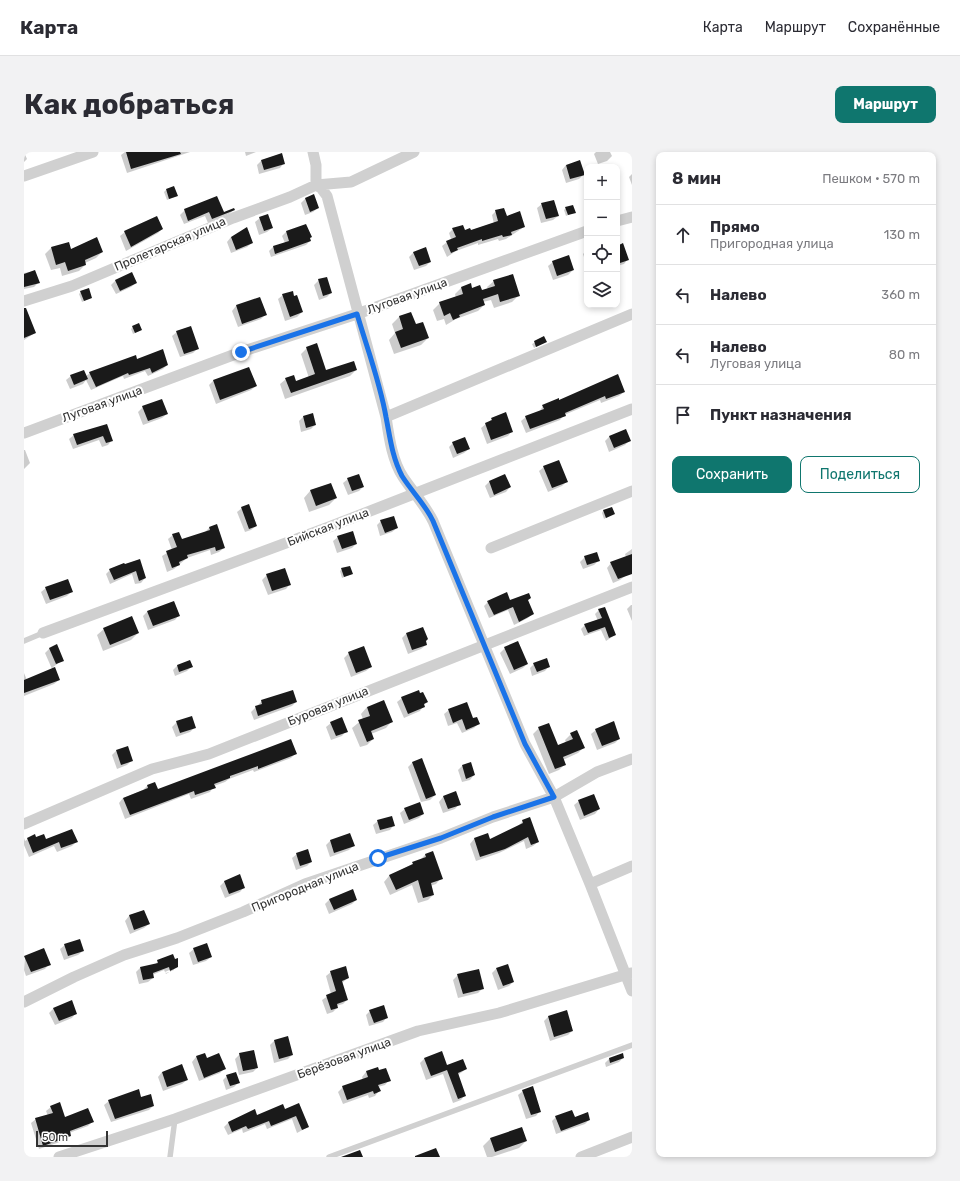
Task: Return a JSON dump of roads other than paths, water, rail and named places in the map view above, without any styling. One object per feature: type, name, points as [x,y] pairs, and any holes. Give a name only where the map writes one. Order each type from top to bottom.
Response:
[{"type":"street","points":[[24,176],[93,152]]},
{"type":"street","points":[[313,152],[316,165],[316,185],[321,188],[327,196],[357,314],[386,417],[389,440],[395,458],[402,476],[427,509],[433,521],[525,744],[554,797],[628,974],[632,991]]},
{"type":"street","name":"Пролетарская улица","points":[[24,301],[72,286],[233,218],[290,197],[316,185],[351,182],[414,152]]},
{"type":"street","points":[[620,220],[632,217]]},
{"type":"street","name":"Луговая улица","points":[[24,433],[241,352],[357,314],[584,232]]},
{"type":"street","points":[[386,417],[632,314]]},
{"type":"street","name":"Бийская улица","points":[[43,633],[322,530],[414,493],[632,410]]},
{"type":"street","points":[[491,548],[632,491]]},
{"type":"street","name":"Буровая улица","points":[[24,824],[152,769],[209,754],[632,587]]},
{"type":"street","name":"Пригородная улица","points":[[24,1002],[74,977],[124,955],[206,926],[305,884],[441,838],[493,817],[554,797],[598,772],[632,759]]},
{"type":"street","points":[[590,884],[632,866]]},
{"type":"street","name":"Берёзовая улица","points":[[59,1157],[175,1119],[418,1031],[499,1013],[628,974]]},
{"type":"street","points":[[581,1157],[632,1137]]},
{"type":"lane","name":"Бийская улица","points":[[24,641],[43,633]]},
{"type":"lane","points":[[329,1157],[632,1044]]},
{"type":"lane","points":[[170,1157],[175,1119]]}]
